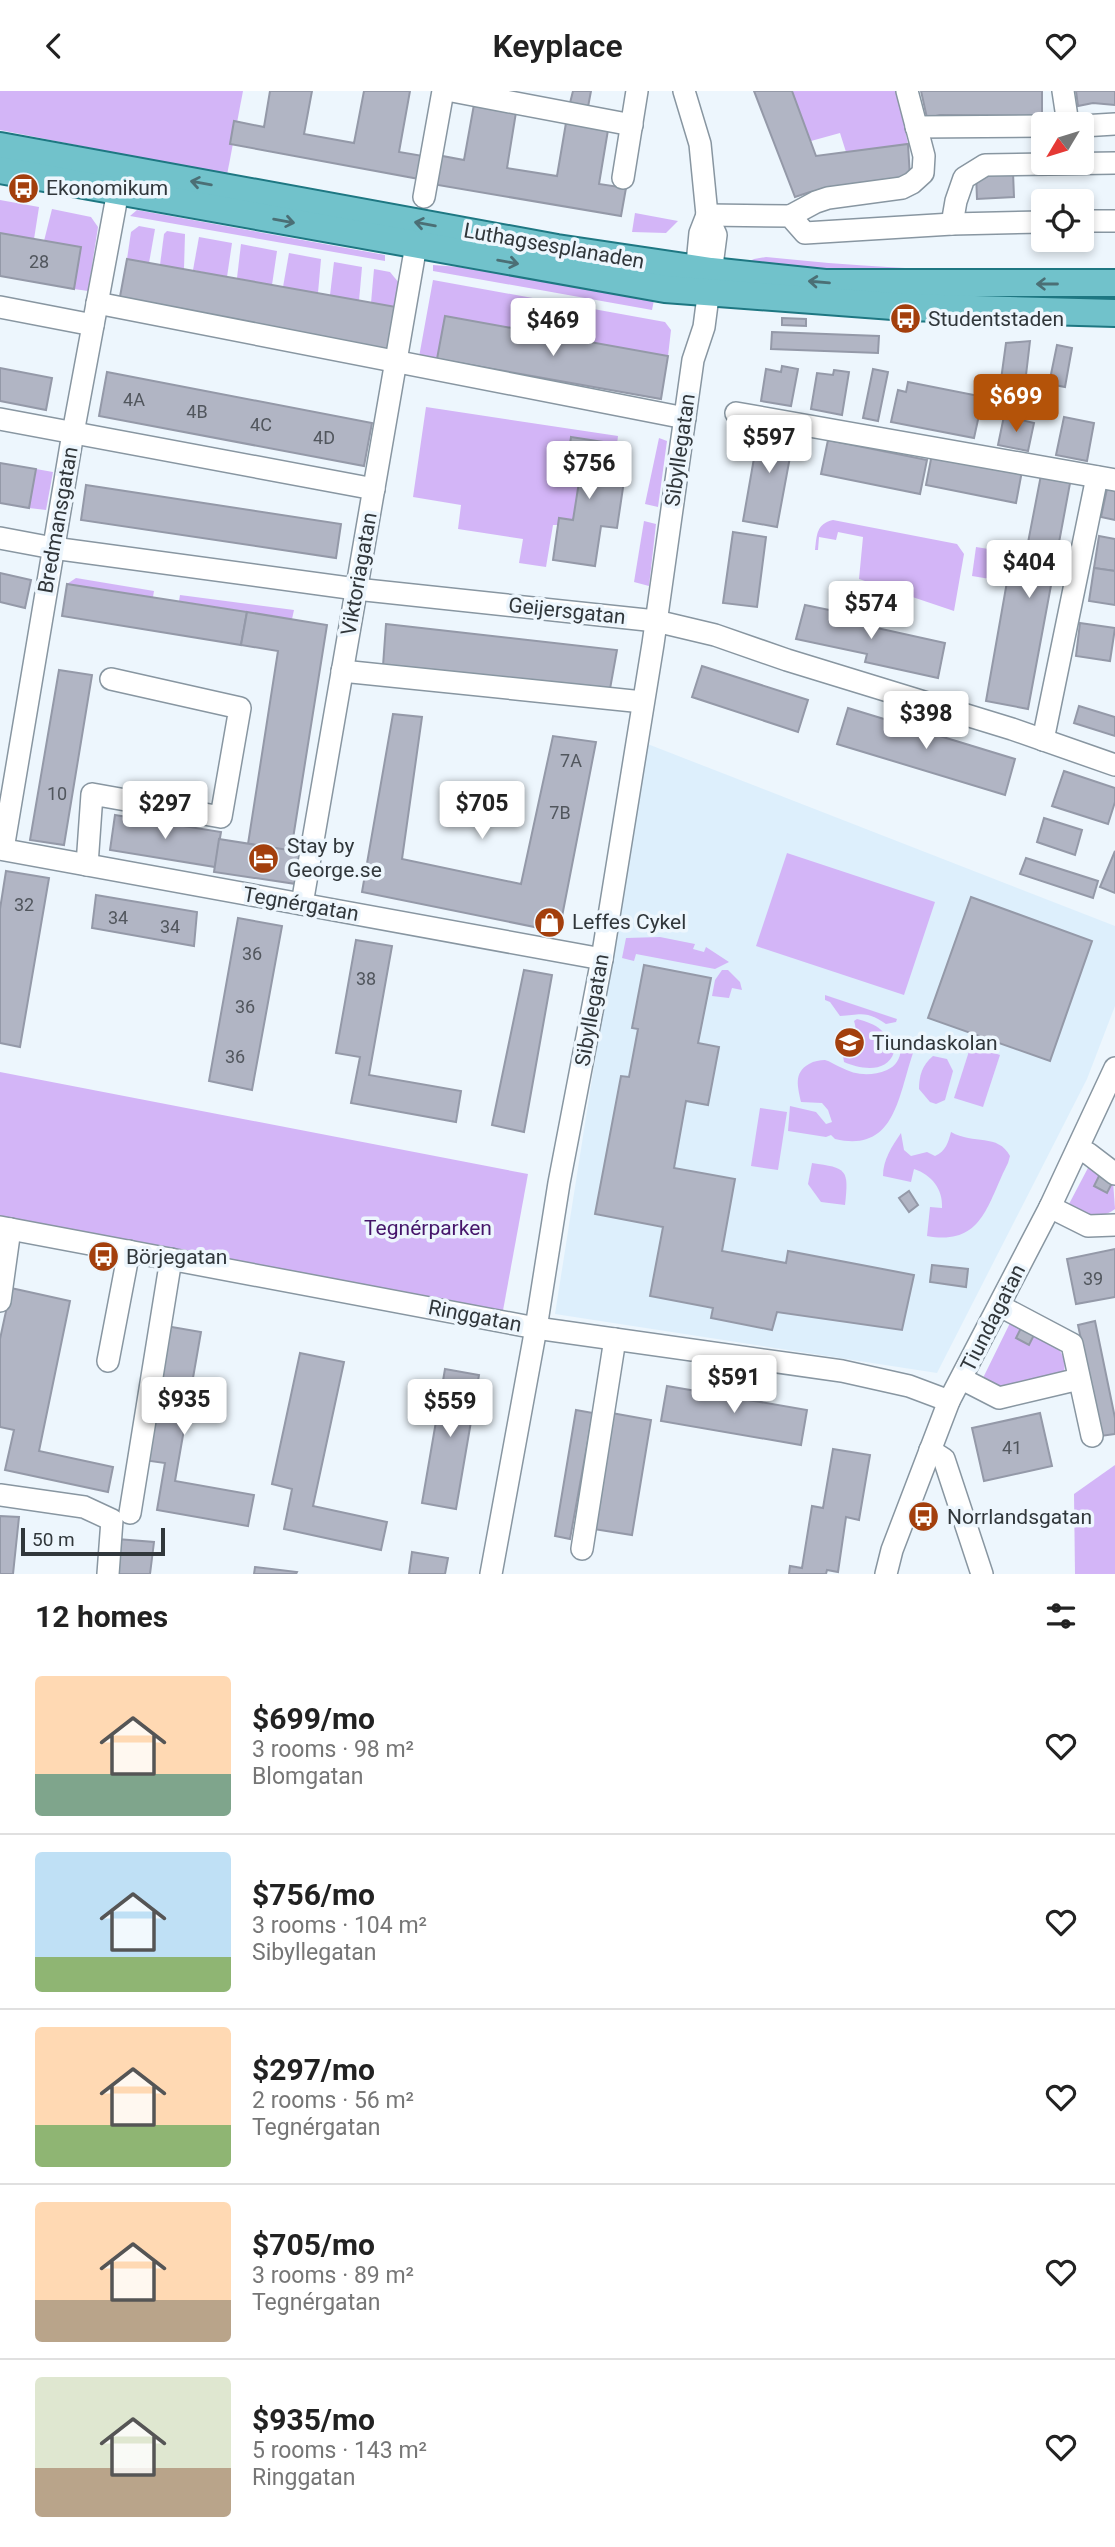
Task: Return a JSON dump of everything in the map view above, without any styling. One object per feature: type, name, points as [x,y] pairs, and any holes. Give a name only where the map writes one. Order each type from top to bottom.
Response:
[{"type":"main road","name":"Luthagsesplanaden","points":[[0,146],[557,249],[703,281],[906,307],[1115,313]]},
{"type":"main road","name":"Luthagsesplanaden","points":[[0,170],[665,289],[703,281],[1115,283]]},
{"type":"street","points":[[424,197],[443,91]]},
{"type":"street","points":[[452,91],[632,125]]},
{"type":"street","points":[[623,178],[637,91]]},
{"type":"street","name":"Sibyllegatan","points":[[491,1574],[536,1328],[559,1183],[602,959],[656,621],[685,418],[693,361],[691,325],[716,236],[707,215],[700,144],[684,91]]},
{"type":"street","points":[[707,215],[790,216],[828,198],[885,191],[912,183],[923,173],[924,156],[907,91]]},
{"type":"street","points":[[1063,91],[1066,112]]},
{"type":"street","points":[[1094,125],[1115,124]]},
{"type":"street","points":[[916,127],[1031,127]]},
{"type":"street","points":[[953,225],[956,201],[964,178],[985,165],[1115,163]]},
{"type":"street","name":"Bredmansgatan","points":[[1,849],[118,191]]},
{"type":"street","points":[[790,216],[805,233],[1031,222]]},
{"type":"street","points":[[1094,221],[1115,221]]},
{"type":"street","name":"Viktoriagatan","points":[[302,904],[416,245]]},
{"type":"street","points":[[97,303],[685,418]]},
{"type":"street","points":[[0,307],[93,325]]},
{"type":"street","points":[[736,413],[1106,478],[1043,740]]},
{"type":"street","points":[[0,419],[374,489]]},
{"type":"street","name":"Geijersgatan","points":[[0,538],[53,548],[356,589],[656,621],[715,635],[1115,765]]},
{"type":"street","points":[[342,671],[643,702]]},
{"type":"street","points":[[87,865],[92,794],[221,817],[240,708],[111,679]]},
{"type":"street","name":"Tegnérgatan","points":[[1,849],[602,959]]},
{"type":"street","name":"Tiundagatan","points":[[886,1574],[892,1550],[949,1401],[1000,1306],[1113,1077]]},
{"type":"street","points":[[1078,1148],[1115,1174]]},
{"type":"street","points":[[1050,1207],[1088,1226],[1115,1225]]},
{"type":"street","points":[[0,1301],[5,1228]]},
{"type":"street","name":"Ringgatan","points":[[5,1228],[536,1328],[842,1371],[909,1386],[949,1401]]},
{"type":"street","points":[[108,1361],[129,1251]]},
{"type":"street","points":[[130,1513],[171,1259]]},
{"type":"street","points":[[1000,1306],[1072,1344],[1092,1436]]},
{"type":"street","points":[[582,1549],[615,1339]]},
{"type":"street","points":[[962,1378],[999,1398],[1079,1379]]},
{"type":"street","points":[[930,1450],[944,1459],[982,1574]]},
{"type":"street","points":[[0,1495],[84,1507],[112,1520],[108,1574]]},
{"type":"shaded area","name":"Tiundaskolan","points":[[645,743],[1115,926],[1115,1006],[1087,1079],[937,1373],[555,1314]]},
{"type":"green space","points":[[0,91],[243,91],[227,175],[0,130]]},
{"type":"green space","points":[[792,91],[897,91],[908,144],[846,152],[840,133],[811,141]]},
{"type":"green space","points":[[0,200],[39,207],[34,239],[0,233]]},
{"type":"green space","points":[[52,209],[91,217],[98,227],[88,291],[74,289],[80,247],[44,241]]},
{"type":"green space","points":[[137,210],[385,255],[385,261],[130,216]]},
{"type":"green space","points":[[635,213],[678,221],[666,233],[632,232]]},
{"type":"green space","points":[[139,226],[155,229],[149,263],[127,259],[131,232]]},
{"type":"green space","points":[[167,231],[185,234],[184,269],[160,265],[164,234]]},
{"type":"green space","points":[[199,237],[232,243],[227,277],[193,270]]},
{"type":"green space","points":[[241,244],[277,251],[272,285],[237,278]]},
{"type":"green space","points":[[289,253],[321,259],[318,293],[283,287]]},
{"type":"green space","points":[[766,257],[940,270],[1115,269],[1115,278],[961,279],[750,265],[750,261],[754,259]]},
{"type":"green space","points":[[334,262],[362,267],[359,301],[330,295]]},
{"type":"green space","points":[[433,265],[460,267],[654,300],[652,310],[433,271]]},
{"type":"green space","points":[[374,269],[390,272],[399,283],[396,307],[371,303]]},
{"type":"green space","points":[[433,280],[665,322],[671,330],[668,356],[445,316],[437,359],[419,357]]},
{"type":"green space","points":[[426,407],[618,436],[617,444],[571,437],[565,479],[579,482],[573,520],[559,518],[558,525],[553,525],[546,567],[519,563],[523,539],[458,529],[461,505],[413,497]]},
{"type":"green space","points":[[659,438],[667,441],[658,507],[645,504]]},
{"type":"green space","points":[[36,469],[53,472],[46,510],[29,508]]},
{"type":"green space","points":[[833,520],[957,544],[964,554],[954,611],[859,579],[863,537],[838,532],[836,540],[819,537],[818,550],[815,550],[820,527]]},
{"type":"green space","points":[[644,521],[656,524],[649,586],[634,582]]},
{"type":"green space","points":[[976,547],[1007,552],[1002,581],[972,576]]},
{"type":"green space","points":[[76,578],[154,591],[153,597],[67,584]]},
{"type":"green space","points":[[180,595],[294,610],[292,619],[179,601]]},
{"type":"green space","points":[[787,853],[935,902],[904,995],[756,946]]},
{"type":"green space","points":[[660,937],[695,944],[693,949],[704,952],[706,947],[729,962],[715,969],[636,954],[634,961],[622,958],[626,938]]},
{"type":"green space","points":[[722,970],[728,970],[740,982],[742,990],[732,988],[729,998],[712,996],[715,980]]},
{"type":"green space","points":[[825,995],[897,1019],[896,1022],[886,1024],[863,1014],[840,1016],[830,1002],[825,1000]]},
{"type":"green space","points":[[857,1019],[876,1026],[889,1039],[894,1052],[885,1064],[865,1068],[844,1062],[843,1056],[855,1040],[854,1021]]},
{"type":"green space","points":[[971,1045],[1000,1055],[983,1107],[954,1098]]},
{"type":"green space","points":[[901,1049],[913,1053],[898,1103],[882,1130],[870,1138],[855,1141],[835,1139],[831,1135],[826,1137],[788,1131],[790,1106],[816,1112],[826,1124],[832,1122],[822,1103],[801,1102],[798,1081],[804,1068],[813,1062],[825,1060],[851,1072],[875,1074],[893,1066],[899,1059]]},
{"type":"green space","points":[[933,1056],[947,1059],[953,1071],[945,1100],[936,1104],[930,1102],[919,1089],[922,1071]]},
{"type":"green space","name":"Tegnérparken","points":[[0,1072],[528,1174],[502,1316],[0,1216]]},
{"type":"green space","points":[[760,1108],[787,1112],[778,1170],[751,1166]]},
{"type":"green space","points":[[951,1132],[999,1144],[1010,1156],[988,1207],[972,1228],[960,1235],[927,1236],[930,1207],[942,1208],[938,1189],[931,1179],[914,1169],[911,1182],[883,1176],[885,1164],[901,1133],[904,1150],[911,1156],[927,1152],[935,1156],[948,1143]]},
{"type":"green space","points":[[812,1163],[843,1172],[846,1177],[845,1205],[821,1202],[808,1184]]},
{"type":"green space","points":[[1089,1166],[1113,1181],[1115,1209],[1104,1215],[1083,1215],[1077,1213],[1069,1204]]},
{"type":"green space","points":[[1011,1321],[1055,1345],[1064,1362],[1064,1372],[1058,1376],[997,1390],[982,1380]]},
{"type":"green space","points":[[1115,1465],[1115,1574],[1075,1574],[1074,1494]]},
{"type":"building","points":[[270,91],[312,91],[304,134],[354,143],[364,91],[410,91],[399,152],[423,156],[419,179],[230,144],[234,121],[264,127]]},
{"type":"building","points":[[573,91],[591,91],[588,107],[570,103]]},
{"type":"building","points":[[754,91],[792,91],[816,156],[908,144],[910,178],[810,192],[795,197]]},
{"type":"building","points":[[921,91],[1042,91],[1042,112],[1031,112],[1031,116],[940,115],[927,118]]},
{"type":"building","points":[[1076,91],[1115,91],[1115,105],[1093,103],[1078,106]]},
{"type":"building","points":[[475,99],[517,106],[507,168],[557,176],[567,117],[609,124],[599,184],[626,188],[621,216],[432,184],[437,155],[464,160]]},
{"type":"building","points":[[1013,172],[1014,197],[977,199],[976,174]]},
{"type":"building","points":[[0,233],[81,247],[74,289],[0,276]]},
{"type":"building","points":[[127,259],[396,307],[389,350],[119,302]]},
{"type":"building","points":[[445,316],[668,356],[661,399],[437,359]]},
{"type":"building","points":[[782,318],[806,319],[806,326],[782,325]]},
{"type":"building","points":[[772,332],[879,336],[878,353],[771,349]]},
{"type":"building","points":[[1030,341],[1024,392],[1000,387],[1006,343]]},
{"type":"building","points":[[1057,345],[1072,348],[1065,387],[1049,384]]},
{"type":"building","points":[[782,366],[798,369],[791,406],[761,401],[766,369],[781,372]]},
{"type":"building","points":[[0,368],[52,378],[46,410],[0,401]]},
{"type":"building","points":[[873,369],[888,372],[878,421],[863,418]]},
{"type":"building","points":[[834,370],[849,372],[842,415],[811,409],[817,373],[833,375]]},
{"type":"building","points":[[107,372],[372,423],[364,466],[99,416]]},
{"type":"building","points":[[908,382],[979,396],[977,406],[981,406],[974,438],[891,422],[898,390],[906,392]]},
{"type":"building","points":[[1004,416],[1034,423],[1028,451],[998,445]]},
{"type":"building","points":[[1064,417],[1094,423],[1087,461],[1056,455]]},
{"type":"building","points":[[760,424],[795,430],[777,527],[743,521]]},
{"type":"building","points":[[571,437],[617,444],[611,480],[624,481],[617,528],[601,526],[595,566],[553,560],[559,518],[573,520],[579,482],[565,479]]},
{"type":"building","points":[[828,440],[927,460],[920,494],[821,474]]},
{"type":"building","points":[[932,454],[1022,471],[1016,503],[926,485]]},
{"type":"building","points":[[0,463],[36,469],[29,508],[0,503]]},
{"type":"building","points":[[1041,475],[1071,478],[1028,709],[986,701],[1008,576],[1021,579]]},
{"type":"building","points":[[1108,484],[1115,485],[1115,520],[1101,517]]},
{"type":"building","points":[[86,485],[341,524],[336,558],[81,520]]},
{"type":"building","points":[[733,532],[766,537],[757,607],[723,603]]},
{"type":"building","points":[[1099,536],[1115,539],[1115,571],[1094,568]]},
{"type":"building","points":[[1094,568],[1115,571],[1115,605],[1089,601]]},
{"type":"building","points":[[0,573],[31,580],[25,608],[0,602]]},
{"type":"building","points":[[67,584],[247,612],[241,645],[62,616]]},
{"type":"building","points":[[805,605],[878,620],[877,628],[945,643],[938,678],[865,662],[867,654],[796,639]]},
{"type":"building","points":[[247,612],[327,625],[291,851],[248,844],[278,651],[241,645]]},
{"type":"building","points":[[1080,623],[1115,628],[1110,661],[1076,656]]},
{"type":"building","points":[[386,624],[617,650],[610,689],[383,666]]},
{"type":"building","points":[[702,666],[808,700],[798,732],[692,697]]},
{"type":"building","points":[[59,670],[92,675],[64,845],[30,840]]},
{"type":"building","points":[[1079,706],[1115,717],[1115,736],[1074,723]]},
{"type":"building","points":[[848,708],[1015,759],[1005,795],[837,744]]},
{"type":"building","points":[[393,714],[422,717],[402,859],[521,884],[553,736],[596,742],[559,932],[362,892]]},
{"type":"building","points":[[1064,771],[1115,788],[1115,802],[1108,824],[1052,806]]},
{"type":"building","points":[[115,815],[221,832],[215,867],[110,850]]},
{"type":"building","points":[[1044,818],[1082,830],[1075,855],[1037,842]]},
{"type":"building","points":[[219,839],[301,852],[296,884],[214,872]]},
{"type":"building","points":[[1115,851],[1115,893],[1100,887]]},
{"type":"building","points":[[1026,858],[1098,881],[1093,898],[1020,874]]},
{"type":"building","points":[[6,871],[49,878],[20,1047],[0,1043],[0,909]]},
{"type":"building","points":[[96,895],[197,912],[194,946],[92,928]]},
{"type":"building","points":[[971,897],[1092,941],[1050,1061],[928,1018]]},
{"type":"building","points":[[238,918],[282,926],[252,1090],[209,1081]]},
{"type":"building","points":[[356,940],[392,946],[369,1075],[461,1091],[456,1122],[351,1103],[360,1057],[336,1053]]},
{"type":"building","points":[[644,965],[711,978],[698,1043],[719,1047],[708,1105],[686,1101],[674,1168],[735,1179],[722,1251],[786,1263],[788,1251],[914,1275],[902,1330],[777,1312],[772,1330],[711,1318],[713,1308],[650,1296],[663,1227],[595,1214],[621,1076],[629,1077],[638,1029],[632,1028]]},
{"type":"building","points":[[524,970],[552,975],[524,1132],[492,1125]]},
{"type":"building","points":[[1100,1174],[1113,1181],[1107,1193],[1094,1186]]},
{"type":"building","points":[[909,1191],[918,1205],[909,1212],[899,1198]]},
{"type":"building","points":[[1115,1249],[1115,1297],[1076,1304],[1067,1259]]},
{"type":"building","points":[[932,1265],[968,1269],[966,1287],[930,1282]]},
{"type":"building","points":[[11,1288],[70,1301],[39,1451],[113,1467],[108,1492],[5,1470],[14,1430],[0,1427],[0,1339]]},
{"type":"building","points":[[1095,1321],[1115,1418],[1115,1434],[1101,1436],[1078,1325]]},
{"type":"building","points":[[166,1326],[201,1332],[175,1481],[254,1495],[248,1526],[157,1510],[165,1463],[143,1460]]},
{"type":"building","points":[[1022,1326],[1035,1333],[1029,1345],[1016,1338]]},
{"type":"building","points":[[300,1353],[344,1362],[313,1506],[387,1522],[381,1550],[284,1529],[292,1489],[272,1484]]},
{"type":"building","points":[[445,1369],[479,1375],[456,1509],[422,1503]]},
{"type":"building","points":[[667,1386],[807,1410],[801,1445],[661,1421]]},
{"type":"building","points":[[576,1410],[593,1413],[570,1539],[555,1536]]},
{"type":"building","points":[[606,1412],[651,1420],[632,1535],[587,1528]]},
{"type":"building","points":[[1040,1413],[1052,1466],[984,1481],[972,1428]]},
{"type":"building","points":[[833,1449],[870,1455],[859,1520],[846,1517],[838,1572],[827,1570],[826,1574],[789,1574],[790,1566],[802,1568],[812,1506],[823,1508]]},
{"type":"building","points":[[0,1516],[19,1517],[13,1574],[0,1574]]},
{"type":"building","points":[[117,1539],[154,1542],[150,1574],[112,1574]]},
{"type":"building","points":[[412,1552],[448,1558],[445,1574],[409,1574]]},
{"type":"building","points":[[255,1567],[297,1572],[254,1574]]},
{"type":"place","name":"Ekonomikum","points":[[23,188]]},
{"type":"place","name":"Studentstaden","points":[[905,319]]},
{"type":"place","name":"Stay by George.se","points":[[264,858]]},
{"type":"place","name":"Leffes Cykel","points":[[549,922]]},
{"type":"place","name":"Tiundaskolan","points":[[849,1043]]},
{"type":"place","name":"Börjegatan","points":[[103,1257]]},
{"type":"place","name":"Norrlandsgatan","points":[[924,1517]]}]
